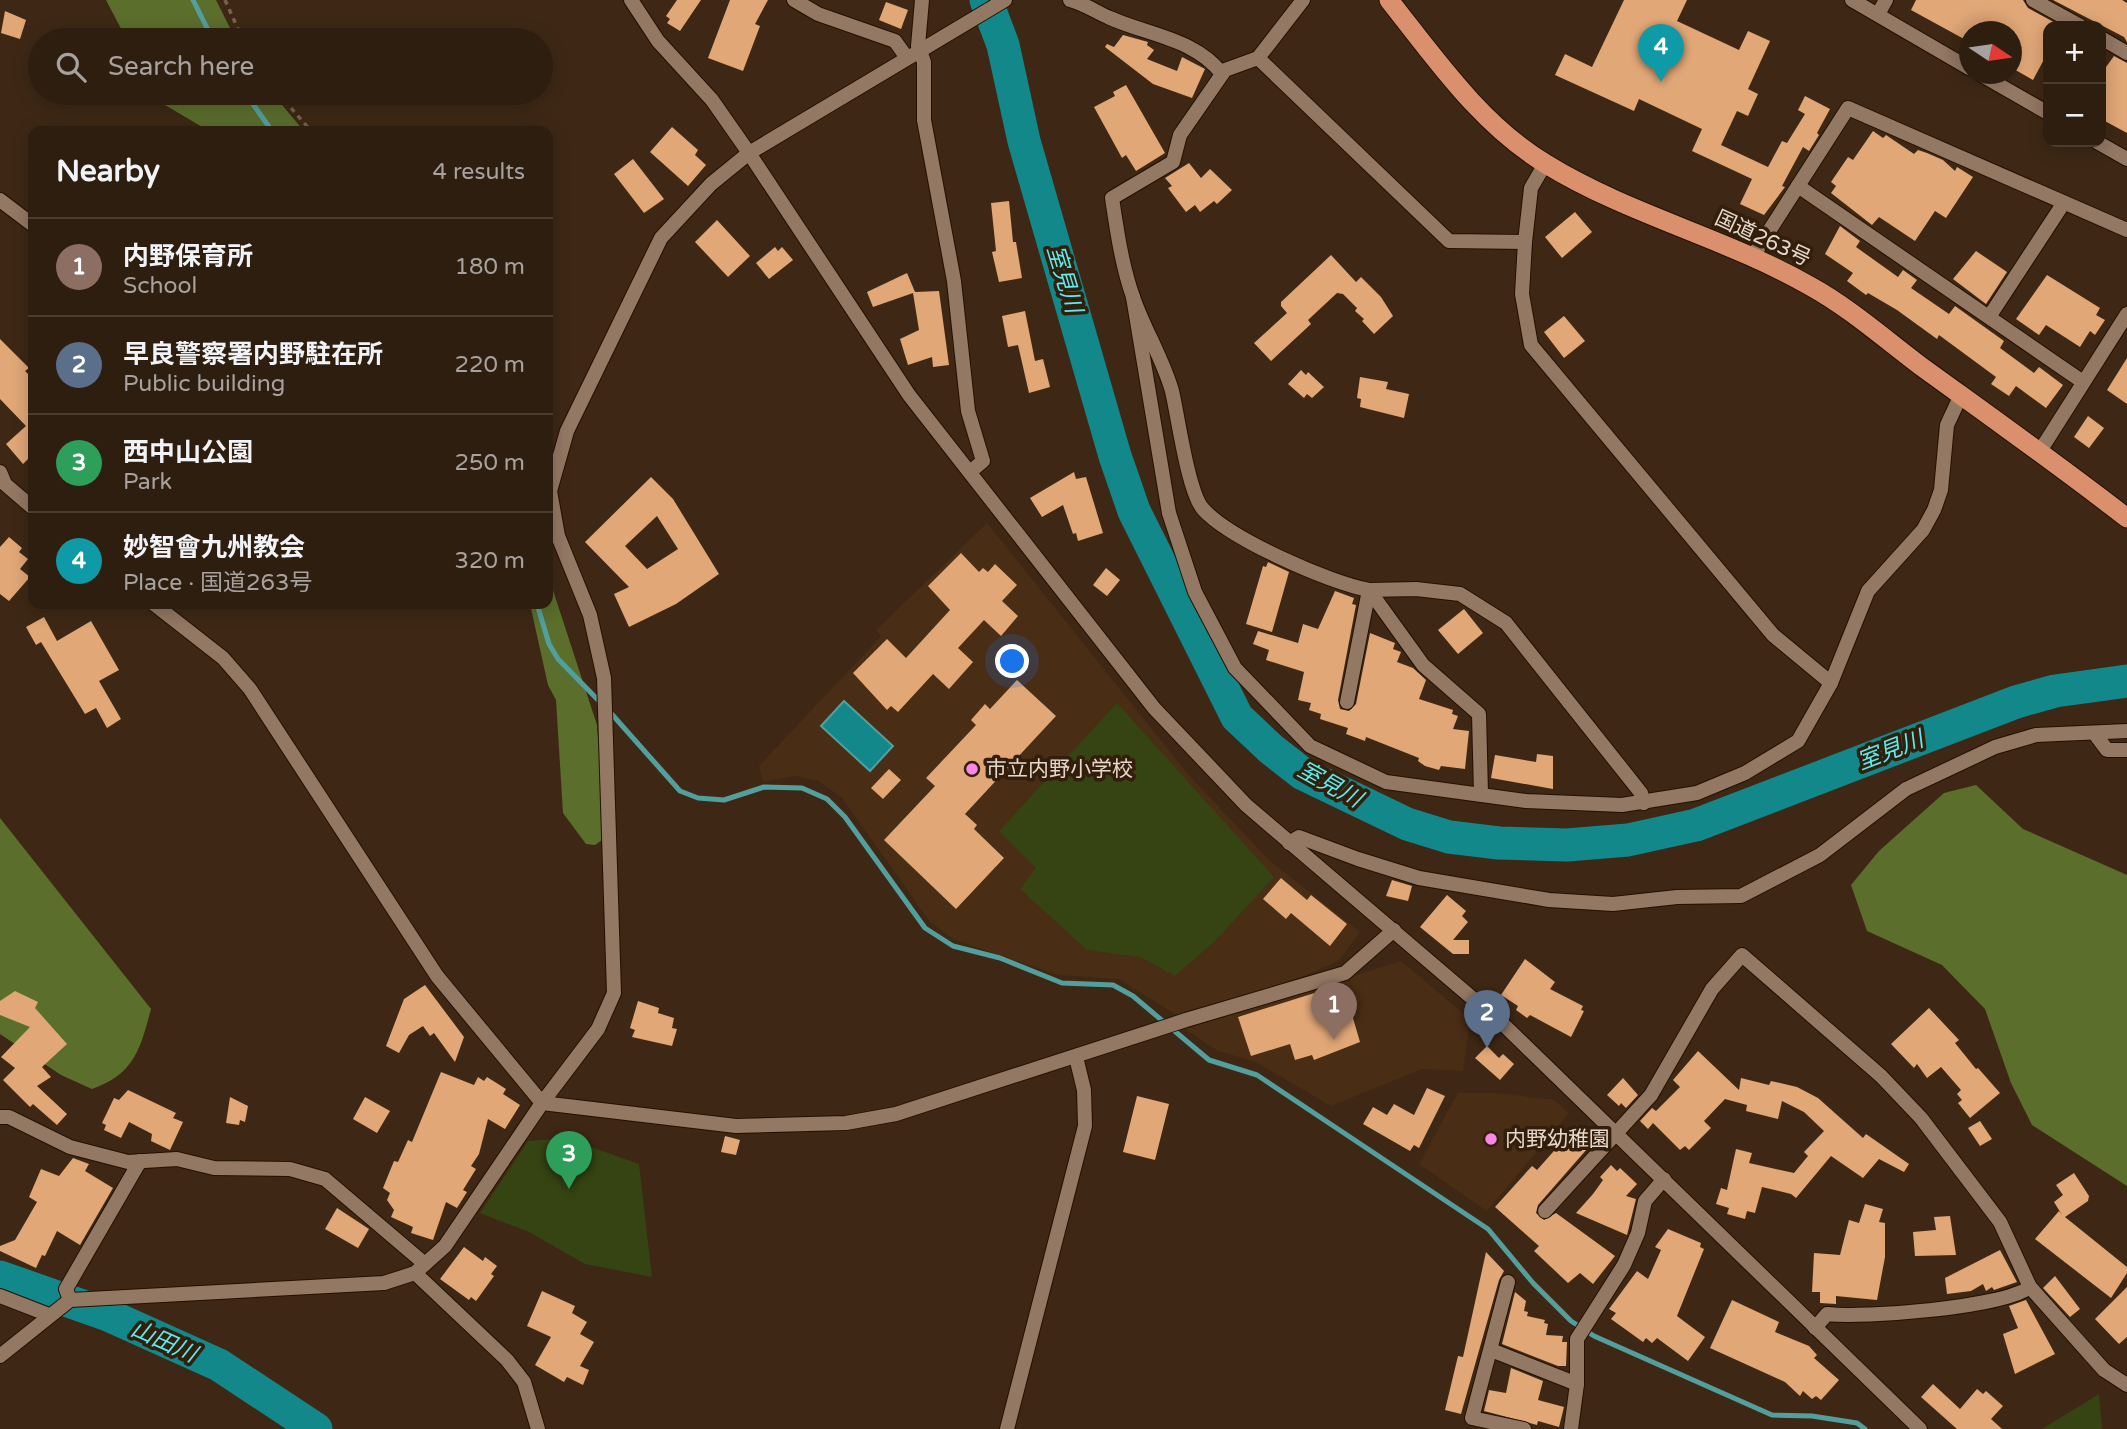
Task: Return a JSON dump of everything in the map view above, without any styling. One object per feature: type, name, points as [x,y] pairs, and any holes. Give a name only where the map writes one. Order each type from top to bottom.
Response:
[{"type":"highway","name":"国道263号","points":[[1389,0],[1459,88],[1505,132],[1545,164],[1606,195],[1753,256],[1813,288],[2127,517]]},
{"type":"street","points":[[631,0],[658,41],[712,100],[867,336],[1154,708],[1246,805],[1289,844],[1506,1027],[1920,1429]]},
{"type":"street","points":[[794,0],[818,15],[895,41],[924,62],[924,120],[954,281],[968,411],[983,461],[970,472]]},
{"type":"street","points":[[914,54],[922,0]]},
{"type":"street","points":[[553,477],[559,450],[661,238],[711,184],[749,153],[1005,0]]},
{"type":"street","points":[[1070,0],[1110,18],[1183,44],[1200,53],[1222,74]]},
{"type":"street","points":[[1303,0],[1258,58],[1225,70],[1180,135],[1173,162],[1112,198],[1118,239],[1133,297],[1169,513],[1195,592],[1235,668],[1310,746],[1386,782],[1481,793],[1526,802],[1644,803],[1697,793],[1745,773],[1798,741],[1831,683],[1868,591],[1923,530],[1941,490],[1947,425],[1961,395]]},
{"type":"street","points":[[1852,0],[1959,62]]},
{"type":"street","points":[[1878,15],[1886,0]]},
{"type":"street","points":[[2034,0],[2071,21]]},
{"type":"street","points":[[2106,41],[2127,53]]},
{"type":"street","points":[[1258,58],[1449,241],[1525,242]]},
{"type":"street","points":[[1997,84],[2043,110]]},
{"type":"street","points":[[1753,256],[1848,108],[2127,230]]},
{"type":"street","points":[[2106,147],[2127,159]]},
{"type":"street","points":[[1545,164],[1531,188],[1525,242],[1522,294],[1531,345],[1773,635],[1831,683]]},
{"type":"street","points":[[1798,186],[2083,382]]},
{"type":"street","points":[[0,200],[28,221]]},
{"type":"street","points":[[1989,317],[2063,204]]},
{"type":"street","points":[[1133,297],[1171,389],[1184,453],[1202,508],[1238,535],[1342,585],[1369,590],[1416,589],[1460,594],[1506,624],[1641,793],[1644,803]]},
{"type":"street","points":[[2040,451],[2083,382],[2122,333],[2127,314]]},
{"type":"street","points":[[0,472],[5,484],[28,504]]},
{"type":"street","points":[[0,1356],[70,1300],[384,1283],[420,1269],[445,1246],[542,1103],[598,1030],[614,993],[608,736],[604,678],[595,630],[553,516]]},
{"type":"street","points":[[1347,702],[1369,590]]},
{"type":"street","points":[[1369,590],[1423,665],[1479,714],[1481,793]]},
{"type":"street","points":[[160,609],[223,659],[250,689],[437,976],[542,1103],[736,1126],[846,1123],[896,1114],[1186,1020],[1345,973],[1394,930]]},
{"type":"street","points":[[1289,844],[1299,837],[1419,878],[1549,900],[1613,904],[1677,897],[1741,896],[1820,855],[1906,789],[1995,747],[2036,735],[2127,731]]},
{"type":"street","points":[[2095,734],[2106,750],[2127,750]]},
{"type":"street","points":[[1545,1211],[1651,1096],[1712,989],[1742,955],[1881,1076],[1921,1118],[2000,1222],[2030,1287],[2104,1370],[2127,1385]]},
{"type":"street","points":[[1007,1429],[1085,1125],[1084,1090],[1076,1057]]},
{"type":"street","points":[[0,1116],[9,1117],[70,1147],[128,1162],[177,1159],[214,1168],[290,1169],[325,1179],[420,1269],[506,1360],[524,1382],[538,1429]]},
{"type":"street","points":[[70,1300],[66,1289],[140,1161]]},
{"type":"street","points":[[1571,1429],[1577,1384],[1577,1339],[1624,1265],[1637,1233],[1645,1201],[1664,1179]]},
{"type":"street","points":[[1508,1282],[1472,1418],[1524,1429]]},
{"type":"street","points":[[1815,1328],[1827,1314],[1853,1317],[1993,1303],[2020,1294],[2030,1287]]},
{"type":"street","points":[[0,1296],[49,1315]]},
{"type":"street","points":[[1491,1350],[1577,1384]]},
{"type":"path","points":[[225,0],[238,28]]},
{"type":"path","points":[[288,105],[307,126]]},
{"type":"shaded area","name":"市立内野小学校","points":[[987,523],[1187,773],[1270,861],[1360,932],[1339,961],[1293,980],[1180,1017],[1118,979],[1059,975],[955,940],[930,922],[842,798],[819,781],[796,776],[763,782],[759,766],[881,636],[876,630]]},
{"type":"shaded area","points":[[1401,961],[1470,1019],[1463,1071],[1422,1069],[1331,1106],[1256,1062],[1218,1051],[1185,1029]]},
{"type":"shaded area","name":"内野幼稚園","points":[[1458,1093],[1496,1093],[1554,1100],[1569,1113],[1487,1211],[1419,1164]]},
{"type":"green space","points":[[106,0],[216,0],[230,28],[121,28]]},
{"type":"green space","points":[[165,105],[282,105],[300,126],[201,126]]},
{"type":"green space","points":[[553,590],[597,725],[605,827],[602,840],[595,845],[586,844],[563,813],[556,700],[548,685],[531,609],[553,609]]},
{"type":"green space","points":[[1117,703],[1274,877],[1215,941],[1175,976],[1140,957],[1087,950],[1020,889],[1036,868],[999,831]]},
{"type":"green space","points":[[1976,785],[2023,829],[2127,875],[2127,1186],[2032,1125],[2011,1083],[1985,1009],[1942,965],[1867,931],[1851,885],[1879,851],[1944,793]]},
{"type":"green space","points":[[0,818],[151,1009],[133,1059],[117,1076],[92,1089],[61,1075],[0,1034]]},
{"type":"green space","points":[[566,1138],[639,1164],[652,1277],[585,1264],[529,1232],[480,1213],[528,1141]]},
{"type":"green space","points":[[2099,1394],[2102,1429],[2042,1429]]},
{"type":"water","points":[[844,701],[893,746],[870,771],[821,726]]},
{"type":"building","points":[[677,0],[701,0],[680,31],[667,23],[670,19],[666,16]]},
{"type":"building","points":[[730,0],[768,0],[755,24],[760,26],[743,71],[708,58]]},
{"type":"building","points":[[1624,0],[1687,0],[1677,21],[1739,50],[1748,31],[1770,41],[1748,89],[1758,94],[1748,116],[1737,111],[1721,145],[1768,167],[1782,141],[1787,143],[1805,114],[1798,110],[1805,96],[1830,109],[1817,133],[1819,135],[1809,151],[1803,147],[1782,186],[1785,187],[1764,215],[1740,204],[1752,179],[1692,151],[1702,129],[1639,99],[1634,111],[1555,75],[1565,54],[1592,67]]},
{"type":"building","points":[[1916,0],[2023,0],[2028,8],[2052,21],[2043,21],[2043,61],[2033,80],[2022,74],[2022,21],[1959,21],[1959,36],[1911,10]]},
{"type":"building","points":[[2053,0],[2122,0],[2127,3],[2127,42],[2124,37],[2106,28],[2106,21],[2093,21]]},
{"type":"building","points":[[886,2],[908,10],[901,29],[879,20]]},
{"type":"building","points":[[5,11],[26,20],[20,39],[1,33]]},
{"type":"building","points":[[1123,35],[1148,42],[1147,45],[1154,50],[1147,59],[1177,71],[1182,57],[1205,69],[1192,98],[1153,84],[1105,47],[1107,44],[1114,47]]},
{"type":"building","points":[[2114,56],[2127,63],[2127,133],[2106,122],[2106,67]]},
{"type":"building","points":[[1126,85],[1165,153],[1136,171],[1126,155],[1122,158],[1094,107],[1115,96],[1113,92]]},
{"type":"building","points":[[672,127],[698,150],[695,155],[706,165],[688,186],[650,152]]},
{"type":"building","points":[[1873,131],[1883,138],[1886,135],[1914,154],[1918,150],[1927,153],[1943,160],[1955,171],[1957,167],[1973,177],[1946,218],[1935,211],[1915,241],[1879,217],[1872,225],[1831,193],[1836,186],[1831,182],[1848,157],[1853,160]]},
{"type":"building","points":[[633,159],[664,199],[644,213],[614,174]]},
{"type":"building","points":[[1189,163],[1201,178],[1210,169],[1232,190],[1217,204],[1214,201],[1200,212],[1195,205],[1186,212],[1168,188],[1172,186],[1165,178]]},
{"type":"building","points":[[1009,201],[1013,242],[1016,242],[1022,278],[999,282],[992,252],[996,251],[991,203]]},
{"type":"building","points":[[1575,212],[1592,232],[1562,258],[1545,237]]},
{"type":"building","points":[[717,220],[750,256],[728,277],[695,242]]},
{"type":"building","points":[[1840,226],[1860,241],[1856,247],[1898,277],[1903,270],[1917,280],[1911,288],[1949,314],[1955,306],[2004,341],[2000,348],[2034,373],[2039,367],[2063,385],[2046,408],[2016,386],[2009,396],[1991,384],[1996,377],[1939,335],[1937,339],[1897,310],[1868,293],[1866,295],[1847,281],[1853,273],[1825,254]]},
{"type":"building","points":[[775,247],[778,251],[782,247],[793,260],[769,279],[756,263]]},
{"type":"building","points":[[1976,251],[2007,272],[1986,304],[1953,279]]},
{"type":"building","points":[[1331,255],[1356,282],[1361,277],[1381,297],[1393,316],[1374,334],[1355,311],[1357,308],[1343,294],[1337,293],[1308,320],[1311,324],[1271,361],[1254,343],[1287,313],[1281,302]]},
{"type":"building","points":[[907,273],[915,292],[939,291],[949,365],[933,367],[932,357],[908,365],[900,339],[919,330],[913,293],[873,307],[867,292]]},
{"type":"building","points":[[2047,275],[2100,308],[2096,315],[2105,320],[2095,335],[2090,331],[2080,347],[2046,325],[2039,335],[2016,319]]},
{"type":"building","points":[[1025,311],[1035,361],[1043,359],[1050,387],[1029,393],[1018,345],[1008,347],[1002,316]]},
{"type":"building","points":[[1564,316],[1585,341],[1564,358],[1544,332]]},
{"type":"building","points":[[0,339],[28,367],[25,371],[28,374],[28,459],[23,464],[6,444],[26,426],[0,399]]},
{"type":"building","points":[[2127,358],[2127,404],[2107,390]]},
{"type":"building","points":[[1301,370],[1306,375],[1308,372],[1324,387],[1312,398],[1307,394],[1304,398],[1288,384]]},
{"type":"building","points":[[1360,377],[1388,382],[1386,389],[1409,394],[1404,418],[1360,407],[1361,399],[1357,398]]},
{"type":"building","points":[[2088,416],[2104,428],[2089,448],[2074,437]]},
{"type":"building","points":[[1074,472],[1076,479],[1086,477],[1103,533],[1078,541],[1063,505],[1042,517],[1030,498]]},
{"type":"building","points":[[651,477],[673,499],[719,574],[676,604],[629,627],[614,594],[629,587],[585,542]],"holes":[[[657,516],[678,549],[647,569],[625,546]]]},
{"type":"building","points":[[9,537],[22,548],[19,552],[28,559],[20,569],[28,575],[28,579],[9,601],[0,594],[0,547]]},
{"type":"building","points":[[961,553],[979,572],[983,568],[988,572],[995,564],[1017,585],[1002,601],[1018,616],[1001,636],[984,620],[958,648],[973,662],[949,689],[933,674],[898,712],[891,706],[887,710],[853,673],[887,639],[906,658],[950,610],[928,586]]},
{"type":"building","points":[[1268,562],[1289,572],[1272,632],[1246,624],[1263,566],[1266,567]]},
{"type":"building","points":[[1106,568],[1120,580],[1107,596],[1093,585]]},
{"type":"building","points":[[1335,591],[1354,598],[1352,604],[1356,605],[1338,700],[1340,709],[1349,711],[1356,704],[1370,633],[1395,643],[1393,649],[1401,652],[1397,662],[1413,668],[1426,680],[1419,699],[1453,710],[1452,714],[1458,716],[1453,729],[1469,731],[1465,769],[1441,766],[1439,770],[1425,766],[1418,761],[1419,758],[1366,737],[1365,741],[1346,734],[1348,728],[1320,719],[1321,714],[1309,710],[1311,703],[1298,700],[1304,672],[1266,660],[1269,650],[1253,644],[1258,631],[1298,643],[1303,624],[1318,629]]},
{"type":"building","points":[[1464,609],[1483,633],[1458,654],[1438,630]]},
{"type":"building","points":[[44,617],[57,641],[91,621],[119,670],[99,681],[121,719],[107,728],[96,708],[85,714],[41,642],[36,645],[26,627]]},
{"type":"building","points":[[1017,680],[1056,716],[965,814],[977,825],[974,829],[1004,858],[956,909],[884,840],[935,786],[926,778],[976,725],[971,720],[985,704],[990,709]]},
{"type":"building","points":[[1537,754],[1553,756],[1553,789],[1491,778],[1495,755],[1536,762]]},
{"type":"building","points":[[889,769],[901,780],[883,799],[871,788]]},
{"type":"building","points":[[1281,878],[1307,900],[1311,895],[1347,924],[1330,946],[1291,913],[1286,919],[1263,899]]},
{"type":"building","points":[[1392,880],[1412,886],[1408,901],[1386,896]]},
{"type":"building","points":[[1447,895],[1466,911],[1462,916],[1468,922],[1453,940],[1469,940],[1469,954],[1453,954],[1420,927]]},
{"type":"building","points":[[1525,959],[1555,982],[1550,989],[1583,1006],[1581,1010],[1584,1011],[1571,1037],[1530,1015],[1527,1018],[1516,1010],[1518,1006],[1501,995]]},
{"type":"building","points":[[1343,984],[1360,1042],[1314,1060],[1312,1055],[1295,1060],[1290,1044],[1251,1056],[1238,1017]]},
{"type":"building","points":[[425,985],[464,1037],[455,1062],[434,1033],[430,1036],[423,1026],[409,1035],[399,1053],[386,1046],[404,999]]},
{"type":"building","points":[[15,991],[38,1002],[35,1008],[67,1044],[42,1067],[51,1077],[37,1086],[67,1114],[57,1125],[33,1104],[30,1107],[3,1080],[15,1068],[1,1057],[30,1027],[0,1015],[0,1001]]},
{"type":"building","points":[[638,1001],[659,1008],[658,1013],[674,1018],[672,1028],[677,1029],[672,1046],[632,1037],[635,1030],[630,1028]]},
{"type":"building","points":[[1929,1008],[1959,1040],[1955,1043],[1976,1069],[1978,1068],[2000,1093],[1970,1118],[1958,1103],[1962,1100],[1957,1094],[1961,1090],[1941,1067],[1927,1078],[1917,1064],[1914,1068],[1891,1044]]},
{"type":"building","points":[[1487,1046],[1499,1058],[1503,1054],[1514,1064],[1500,1080],[1475,1058]]},
{"type":"building","points":[[1698,1051],[1739,1090],[1741,1078],[1769,1085],[1771,1081],[1797,1087],[1818,1098],[1863,1138],[1866,1134],[1909,1164],[1904,1172],[1879,1159],[1863,1178],[1831,1156],[1796,1198],[1791,1194],[1762,1187],[1755,1213],[1747,1211],[1745,1219],[1727,1214],[1729,1208],[1716,1204],[1721,1188],[1727,1190],[1736,1149],[1752,1153],[1749,1163],[1794,1173],[1808,1156],[1804,1152],[1824,1131],[1804,1112],[1782,1101],[1778,1119],[1746,1111],[1747,1105],[1725,1099],[1704,1121],[1711,1128],[1689,1150],[1685,1146],[1680,1150],[1653,1123],[1648,1129],[1640,1121],[1652,1108],[1656,1111],[1680,1087],[1673,1080]]},
{"type":"building","points":[[441,1072],[474,1085],[478,1077],[484,1081],[487,1077],[506,1089],[503,1094],[520,1105],[505,1129],[488,1119],[479,1154],[471,1166],[476,1169],[463,1190],[467,1192],[457,1208],[446,1202],[433,1240],[411,1233],[413,1227],[391,1217],[394,1210],[387,1200],[390,1193],[383,1188],[394,1161],[398,1162],[408,1140],[412,1142]]},
{"type":"building","points":[[1623,1078],[1638,1095],[1626,1108],[1621,1103],[1619,1106],[1607,1095]]},
{"type":"building","points":[[1427,1088],[1445,1096],[1419,1148],[1414,1145],[1410,1151],[1363,1124],[1373,1107],[1387,1115],[1394,1104],[1414,1115]]},
{"type":"building","points":[[128,1090],[176,1113],[173,1118],[183,1122],[170,1150],[151,1141],[152,1134],[129,1122],[121,1138],[104,1130],[106,1125],[102,1123],[114,1098],[119,1100]]},
{"type":"building","points":[[1137,1096],[1169,1104],[1155,1160],[1123,1152]]},
{"type":"building","points":[[230,1097],[248,1106],[245,1122],[240,1120],[239,1125],[226,1123]]},
{"type":"building","points":[[365,1097],[390,1111],[377,1133],[353,1119]]},
{"type":"building","points":[[1980,1121],[1992,1139],[1980,1146],[1968,1128]]},
{"type":"building","points":[[1577,1125],[1594,1141],[1538,1205],[1536,1213],[1544,1220],[1556,1213],[1615,1256],[1593,1284],[1580,1273],[1568,1283],[1534,1251],[1539,1246],[1495,1207],[1532,1166],[1537,1170]]},
{"type":"building","points":[[725,1136],[740,1140],[736,1155],[721,1152]]},
{"type":"building","points":[[73,1158],[89,1164],[85,1171],[113,1188],[80,1245],[57,1231],[36,1268],[0,1251],[0,1246],[15,1240],[37,1202],[29,1197],[41,1169],[59,1176]]},
{"type":"building","points":[[1611,1165],[1617,1171],[1620,1168],[1637,1184],[1626,1196],[1636,1199],[1627,1235],[1576,1213],[1593,1194],[1603,1180],[1600,1177]]},
{"type":"building","points":[[2074,1173],[2089,1196],[2088,1201],[2065,1217],[2127,1267],[2127,1273],[2111,1298],[2035,1239],[2059,1211],[2062,1215],[2054,1202],[2063,1195],[2056,1185]]},
{"type":"building","points":[[1865,1204],[1883,1209],[1879,1222],[1885,1223],[1885,1257],[1877,1300],[1836,1296],[1836,1304],[1820,1303],[1820,1292],[1812,1292],[1814,1253],[1840,1255],[1849,1220],[1859,1223]]},
{"type":"building","points":[[337,1208],[369,1229],[358,1248],[325,1229]]},
{"type":"building","points":[[1950,1216],[1956,1255],[1915,1256],[1913,1232],[1936,1230],[1934,1217]]},
{"type":"building","points":[[1668,1229],[1701,1243],[1700,1247],[1704,1249],[1677,1316],[1705,1337],[1688,1361],[1657,1338],[1652,1343],[1646,1338],[1643,1342],[1611,1319],[1616,1313],[1609,1309],[1637,1271],[1648,1279],[1661,1250],[1655,1247]]},
{"type":"building","points":[[464,1247],[483,1261],[485,1257],[497,1266],[491,1274],[494,1276],[476,1301],[471,1297],[469,1300],[440,1279]]},
{"type":"building","points":[[2000,1250],[2017,1282],[1994,1290],[1992,1287],[1986,1291],[1983,1284],[1971,1291],[1947,1294],[1945,1278]]},
{"type":"building","points":[[1486,1252],[1504,1271],[1499,1280],[1461,1414],[1445,1410],[1458,1356],[1463,1357]]},
{"type":"building","points":[[2055,1276],[2080,1309],[2070,1317],[2043,1288]]},
{"type":"building","points":[[2127,1287],[2127,1337],[2119,1344],[2095,1319]]},
{"type":"building","points":[[542,1291],[575,1306],[572,1313],[587,1322],[580,1334],[594,1342],[580,1366],[589,1370],[583,1385],[567,1377],[564,1382],[535,1365],[551,1337],[527,1326]]},
{"type":"building","points":[[1515,1292],[1526,1301],[1524,1311],[1528,1312],[1527,1316],[1545,1320],[1544,1323],[1548,1324],[1546,1335],[1563,1336],[1562,1342],[1567,1342],[1566,1366],[1558,1366],[1502,1344]]},
{"type":"building","points":[[1732,1300],[1779,1322],[1775,1332],[1809,1346],[1817,1355],[1814,1358],[1839,1380],[1821,1400],[1816,1396],[1812,1399],[1803,1391],[1800,1396],[1785,1382],[1710,1348]]},
{"type":"building","points":[[2026,1300],[2055,1354],[2015,1374],[2003,1334],[2018,1328],[2009,1306]]},
{"type":"building","points":[[1511,1368],[1543,1381],[1538,1400],[1564,1407],[1559,1427],[1538,1421],[1537,1425],[1484,1411],[1489,1390],[1506,1393]]},
{"type":"building","points":[[1933,1384],[1960,1409],[1977,1389],[1983,1394],[1986,1391],[2003,1406],[1991,1419],[2002,1429],[1957,1429],[1921,1397]]},
{"type":"waterway","points":[[193,0],[207,28]]},
{"type":"waterway","name":"室見川","points":[[986,0],[1003,45],[1024,141],[1115,456],[1134,511],[1237,717],[1303,774],[1407,824],[1449,837],[1499,843],[1567,845],[1628,840],[1696,825],[2016,702],[2055,691],[2127,681]]},
{"type":"waterway","points":[[254,105],[268,126]]},
{"type":"waterway","points":[[538,609],[549,644],[558,659],[602,704]]},
{"type":"waterway","points":[[609,711],[680,791],[698,798],[724,800],[764,787],[802,788],[827,799],[845,817],[925,928],[953,946],[1000,958],[1062,983],[1113,985],[1133,996],[1209,1060],[1257,1075],[1488,1229],[1533,1283],[1571,1321],[1594,1336],[1772,1415],[1812,1416],[1857,1423],[1865,1429]]},
{"type":"waterway","name":"山田川","points":[[0,1277],[108,1315],[219,1365],[316,1429]]},
{"type":"place","name":"妙智會九州教会","points":[[1661,82]]},
{"type":"place","name":"市立内野小学校","points":[[972,769]]},
{"type":"place","name":"内野保育所","points":[[1334,1040]]},
{"type":"place","name":"早良警察署内野駐在所","points":[[1487,1048]]},
{"type":"place","name":"内野幼稚園","points":[[1491,1139]]},
{"type":"place","name":"西中山公園","points":[[569,1189]]}]
